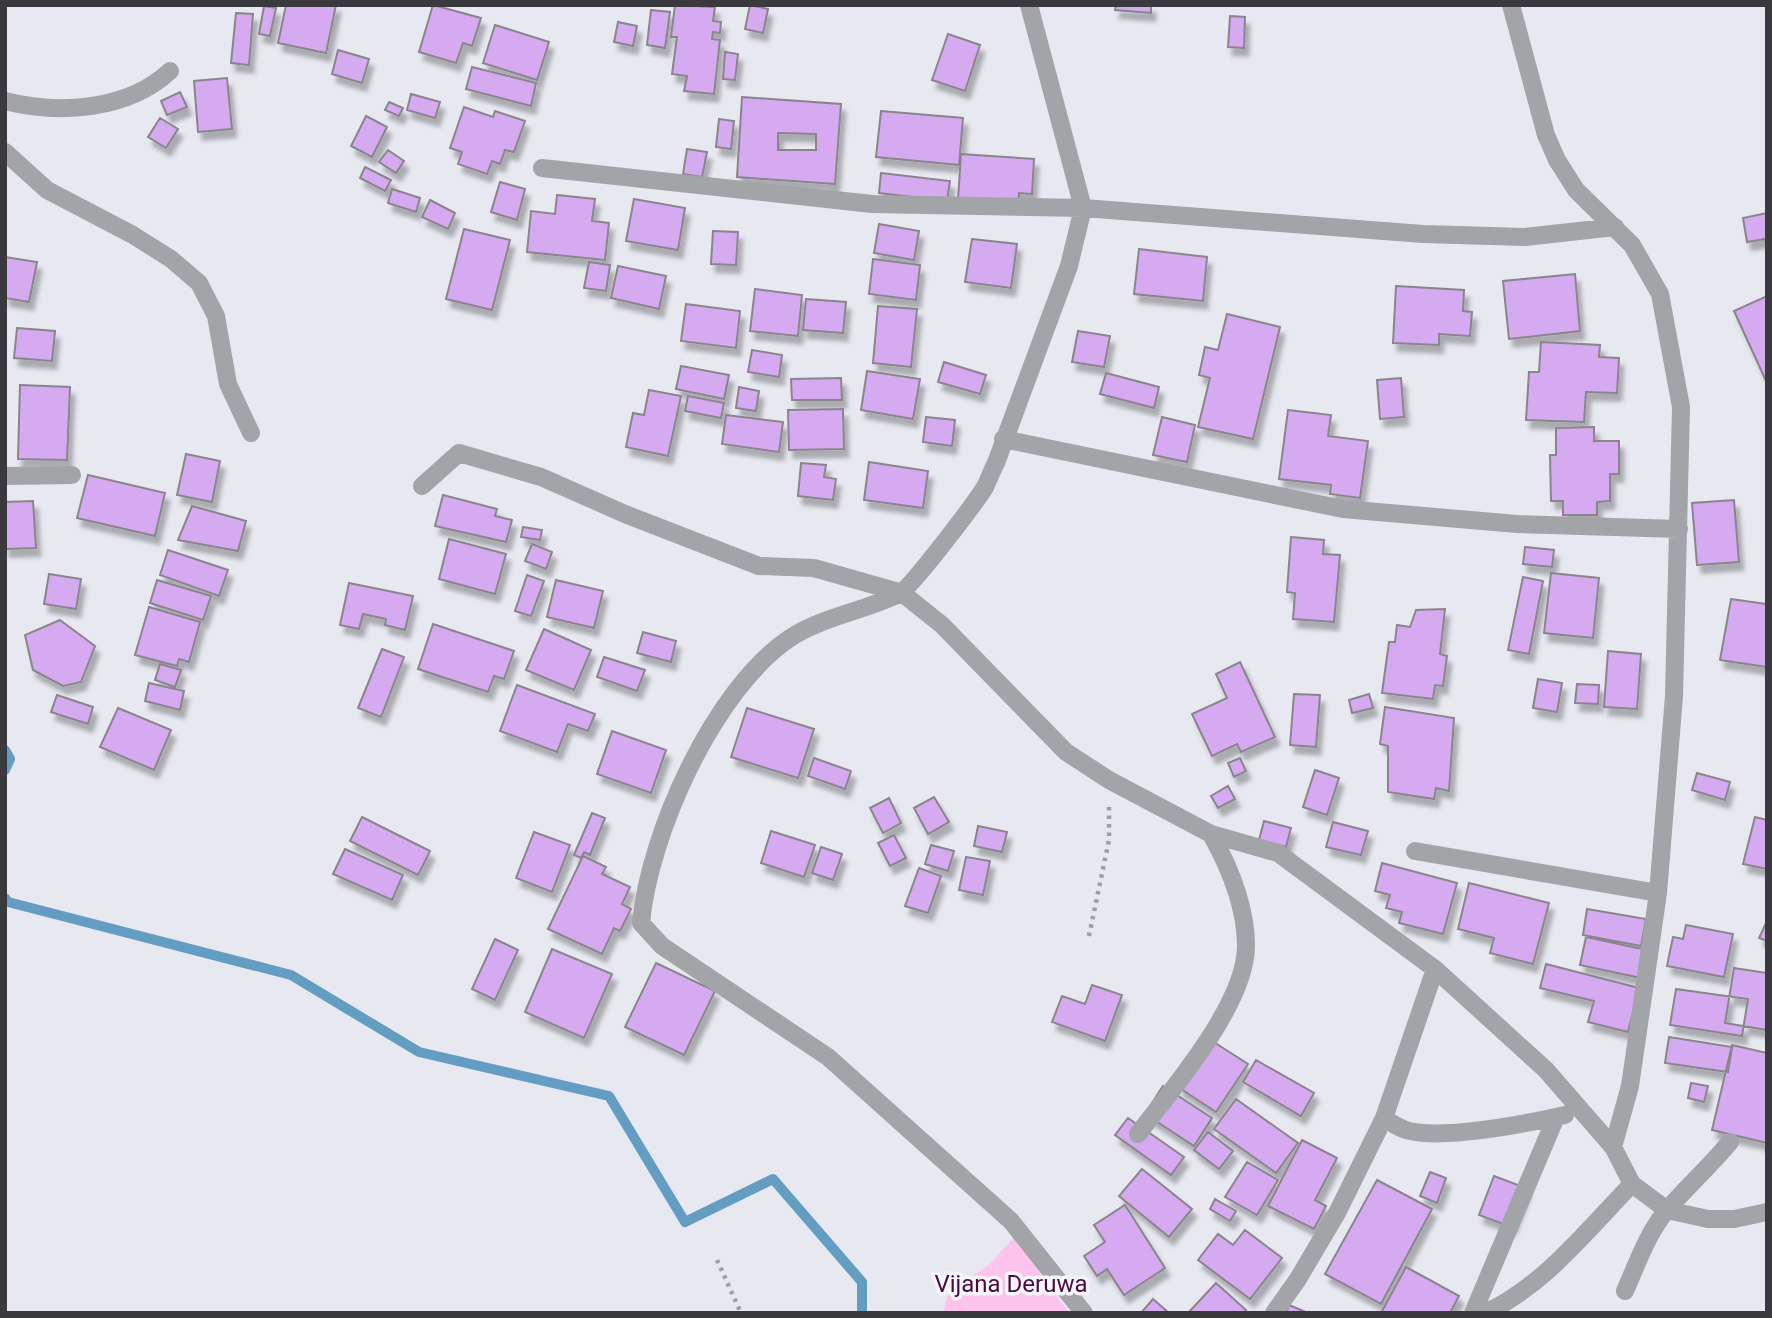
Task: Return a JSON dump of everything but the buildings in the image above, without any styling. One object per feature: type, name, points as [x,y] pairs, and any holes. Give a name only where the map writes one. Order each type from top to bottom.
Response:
[{"type":"street","points":[[1029,5],[1083,208],[1069,266],[984,487],[902,593],[793,636],[773,650],[722,709],[683,778],[644,890],[641,923],[662,946],[828,1057],[1011,1221],[1084,1313]]},
{"type":"street","points":[[1511,5],[1546,135],[1557,160],[1576,190],[1615,227],[1649,272],[1662,306],[1681,407],[1674,696],[1658,893],[1630,1086],[1613,1147]]},
{"type":"street","points":[[5,101],[42,106],[110,103],[135,96],[154,86],[170,71]]},
{"type":"street","points":[[6,155],[47,190],[133,235],[171,259],[199,283],[216,316],[228,383],[251,433]]},
{"type":"street","points":[[542,168],[872,204],[1083,208],[1423,234],[1525,237],[1615,227]]},
{"type":"street","points":[[1003,439],[1343,509],[1517,524],[1679,529]]},
{"type":"street","points":[[422,486],[459,453],[541,477],[625,514],[759,566],[814,568],[902,593],[942,625],[1066,752],[1108,780],[1211,834],[1278,853],[1434,969],[1517,1042],[1584,1110],[1613,1147],[1632,1184],[1667,1210],[1708,1219],[1734,1219],[1767,1212]]},
{"type":"street","points":[[5,475],[72,475]]},
{"type":"street","points":[[1138,1134],[1198,1054],[1231,1001],[1242,971],[1246,946],[1242,915],[1230,870],[1211,834]]},
{"type":"street","points":[[1415,851],[1658,893]]},
{"type":"street","points":[[1274,1313],[1337,1213],[1384,1118],[1434,969]]},
{"type":"street","points":[[1384,1118],[1404,1130],[1428,1132],[1514,1126],[1584,1110]]},
{"type":"street","points":[[1472,1313],[1556,1116]]},
{"type":"street","points":[[1625,1291],[1644,1249],[1667,1210],[1698,1180],[1730,1142]]},
{"type":"street","points":[[1485,1313],[1514,1300],[1534,1283],[1632,1184]]},
{"type":"path","points":[[1089,936],[1109,840],[1108,780]]},
{"type":"path","points":[[717,1260],[741,1313]]},
{"type":"green space","name":"Vijana Deruwa","points":[[1014,1237],[1069,1313],[943,1313],[948,1294],[991,1263]]},
{"type":"waterway","points":[[5,750],[10,759],[5,770]]},
{"type":"waterway","points":[[5,898],[8,902],[291,975],[419,1052],[609,1096],[685,1222],[773,1179],[862,1282],[862,1313]]}]
